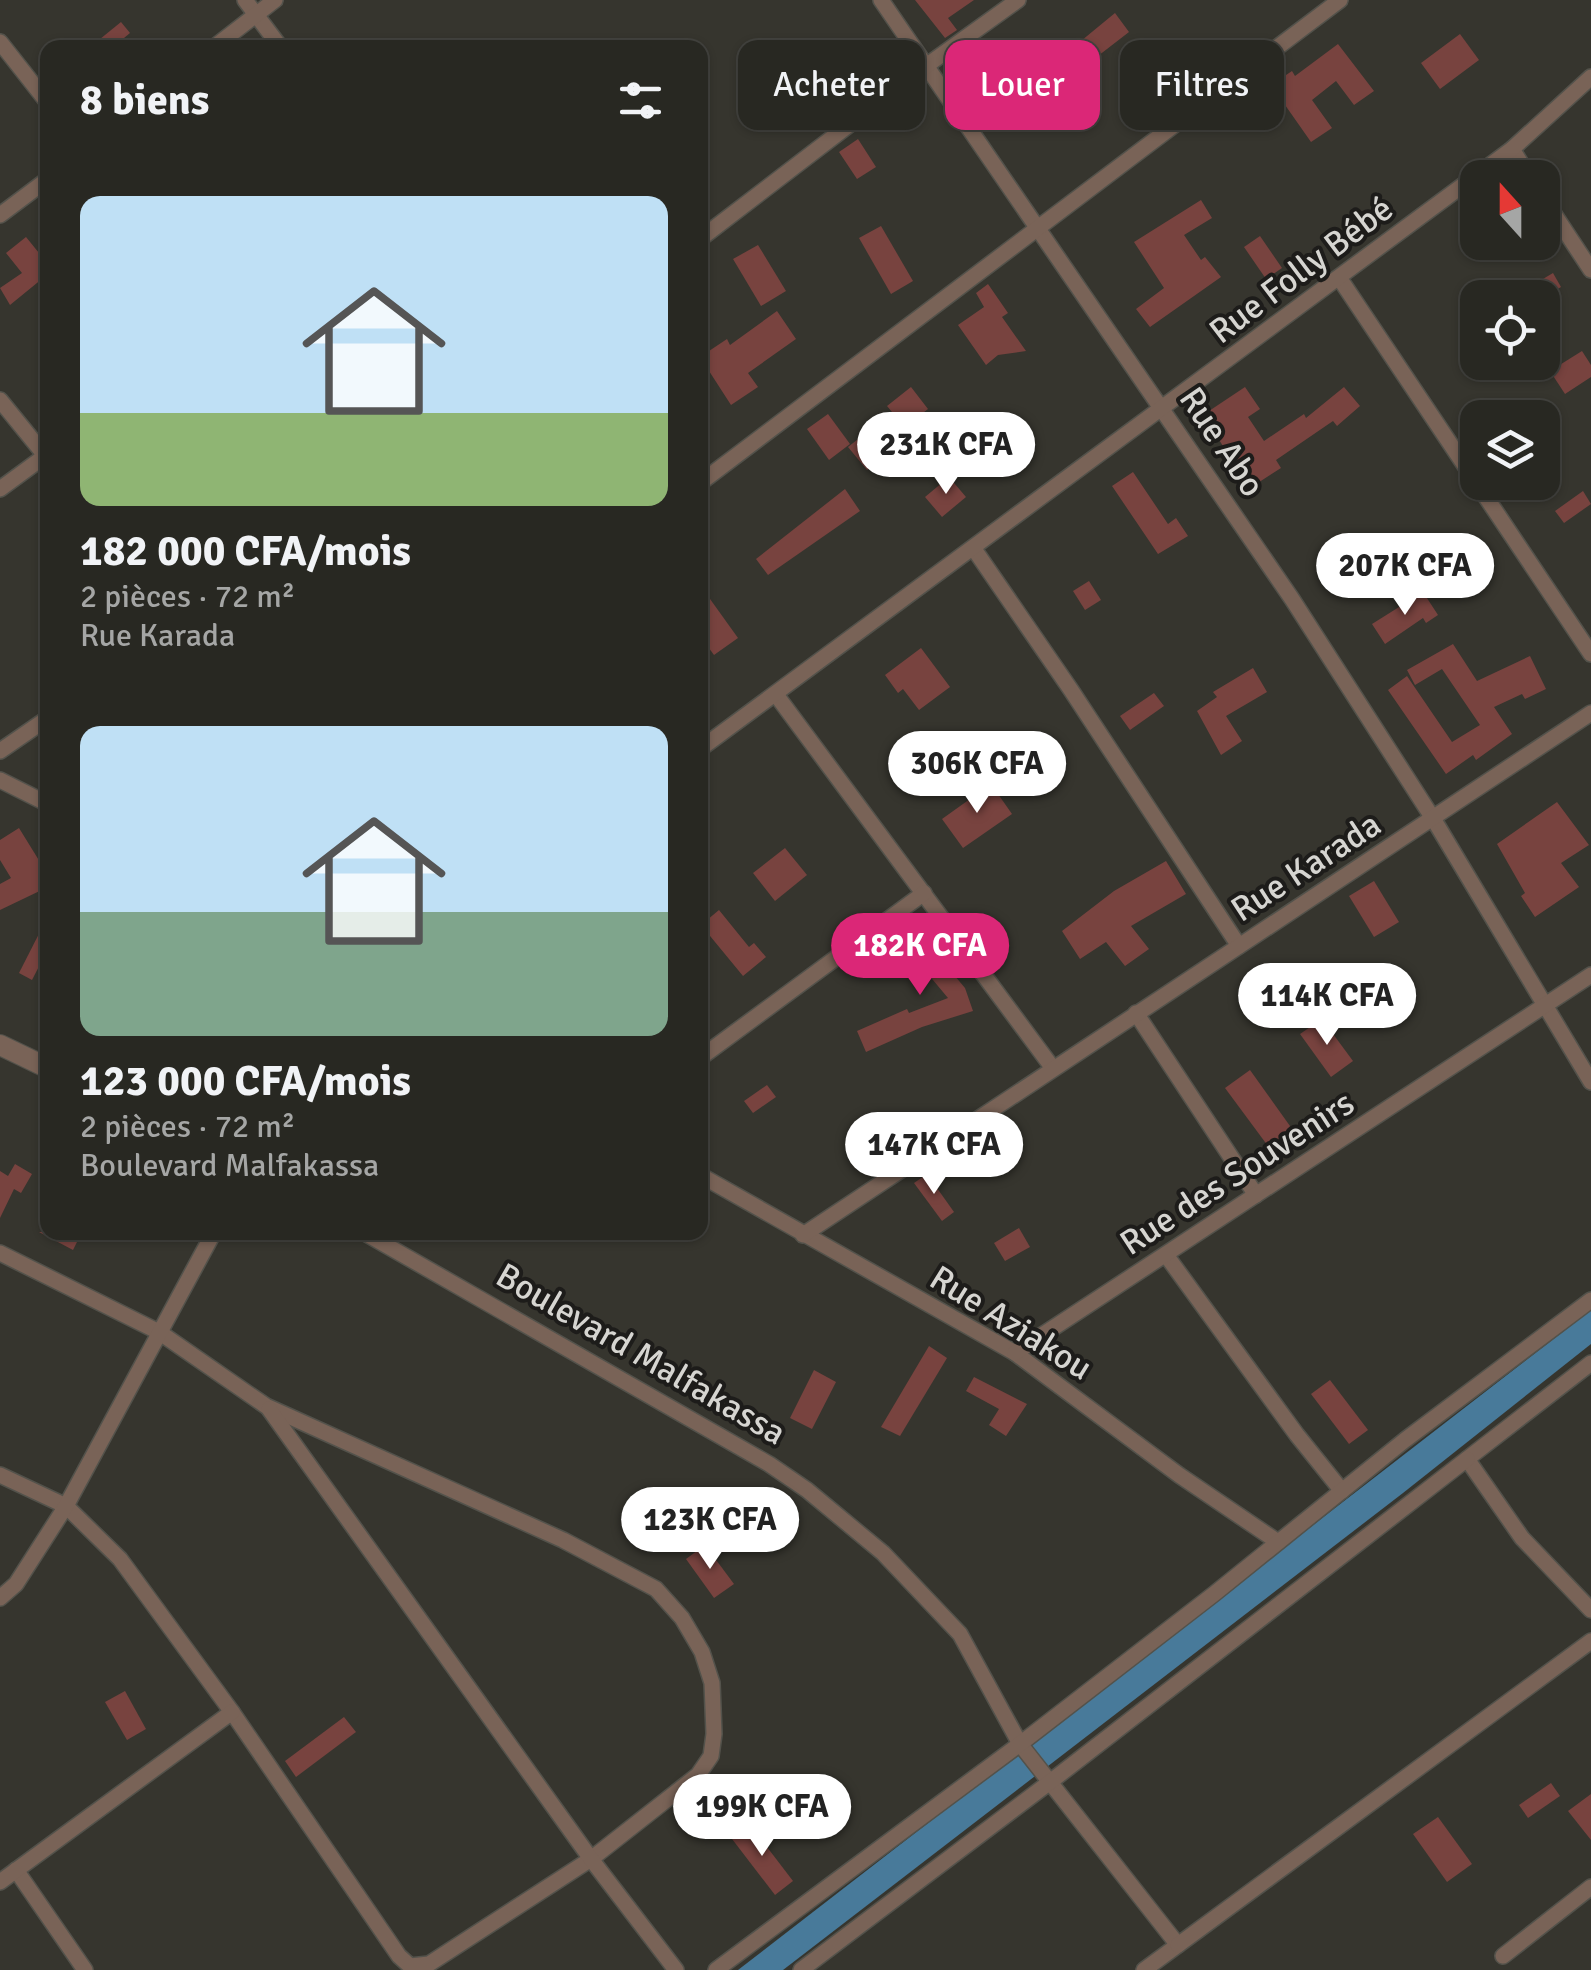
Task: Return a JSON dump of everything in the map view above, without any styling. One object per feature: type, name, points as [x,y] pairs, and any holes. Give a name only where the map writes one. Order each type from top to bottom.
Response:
[{"type":"street","points":[[245,0],[275,40]]},
{"type":"street","points":[[223,40],[274,0]]},
{"type":"street","name":"Rue Abo","points":[[881,0],[1292,599],[1434,820],[1591,1082]]},
{"type":"street","points":[[708,233],[1018,0]]},
{"type":"street","points":[[708,477],[1340,0]]},
{"type":"street","points":[[0,42],[40,93]]},
{"type":"street","name":"Rue Folly Bébé","points":[[708,744],[1512,149],[1591,77]]},
{"type":"street","points":[[1512,149],[1519,160]]},
{"type":"street","points":[[0,215],[40,185]]},
{"type":"street","points":[[1560,223],[1591,270]]},
{"type":"street","points":[[1340,278],[1591,654]]},
{"type":"street","points":[[0,400],[40,450]]},
{"type":"street","points":[[0,490],[40,462]]},
{"type":"street","points":[[974,549],[1072,690],[1239,946]]},
{"type":"street","points":[[776,696],[1052,1067]]},
{"type":"street","name":"Rue Karada","points":[[803,1235],[1591,713]]},
{"type":"street","points":[[0,750],[40,723]]},
{"type":"street","points":[[0,780],[40,800]]},
{"type":"street","points":[[708,1052],[924,893]]},
{"type":"street","name":"Rue des Souvenirs","points":[[1014,1353],[1591,975]]},
{"type":"street","points":[[1136,1013],[1256,1196]]},
{"type":"street","points":[[0,1045],[40,1064]]},
{"type":"street","name":"Rue Aziakou","points":[[708,1181],[1014,1353],[1278,1542]]},
{"type":"street","points":[[0,1598],[16,1584],[66,1506],[210,1240]]},
{"type":"street","name":"Boulevard Malfakassa","points":[[376,1240],[619,1377],[794,1482],[883,1552],[960,1634],[1020,1744],[1178,1945]]},
{"type":"street","points":[[0,1253],[158,1332],[266,1406],[563,1540],[656,1589],[682,1618],[702,1652],[712,1682],[711,1756],[698,1775],[590,1859],[429,1964],[410,1966],[398,1956],[232,1712],[120,1559],[66,1506],[0,1475]]},
{"type":"street","points":[[1166,1255],[1297,1436],[1342,1491]]},
{"type":"street","points":[[716,1970],[1020,1744],[1591,1300]]},
{"type":"street","points":[[801,1970],[1591,1363]]},
{"type":"street","points":[[266,1406],[590,1859],[676,1970]]},
{"type":"street","points":[[1466,1459],[1522,1538],[1591,1610]]},
{"type":"street","points":[[1144,1970],[1591,1641]]},
{"type":"street","points":[[0,1882],[232,1712]]},
{"type":"street","points":[[16,1870],[85,1970]]},
{"type":"street","points":[[1503,1956],[1591,1887]]},
{"type":"water","points":[[1591,1310],[1591,1344],[1403,1493],[783,1970],[738,1970]]},
{"type":"building","points":[[915,0],[974,0],[948,18],[957,30],[945,38]]},
{"type":"building","points":[[1115,13],[1129,32],[1100,54],[1100,40],[1082,40]]},
{"type":"building","points":[[121,22],[130,33],[122,40],[99,40]]},
{"type":"building","points":[[1460,34],[1479,60],[1440,89],[1421,63]]},
{"type":"building","points":[[1338,44],[1374,91],[1354,105],[1336,81],[1312,100],[1332,128],[1311,142],[1284,104],[1284,76],[1292,71],[1295,76]]},
{"type":"building","points":[[858,139],[876,167],[857,179],[839,152]]},
{"type":"building","points":[[1201,200],[1212,218],[1184,235],[1201,260],[1205,257],[1221,277],[1150,327],[1136,309],[1164,288],[1134,242]]},
{"type":"building","points":[[881,226],[913,281],[891,294],[859,238]]},
{"type":"building","points":[[1260,236],[1282,268],[1266,279],[1244,247]]},
{"type":"building","points":[[26,237],[40,254],[40,281],[10,305],[0,288],[22,273],[6,253]]},
{"type":"building","points":[[758,245],[786,291],[761,306],[733,259]]},
{"type":"building","points":[[988,284],[1008,313],[1002,317],[1026,351],[998,355],[986,365],[958,325],[984,307],[976,293]]},
{"type":"building","points":[[777,311],[796,339],[748,373],[758,387],[731,405],[708,369],[708,352],[727,339],[730,345]]},
{"type":"building","points":[[1582,351],[1591,365],[1591,377],[1565,394],[1556,380],[1560,380],[1560,365]]},
{"type":"building","points":[[911,387],[928,409],[884,443],[891,451],[867,470],[848,447],[892,412],[887,406]]},
{"type":"building","points":[[1245,387],[1260,409],[1248,417],[1264,441],[1304,414],[1306,418],[1344,387],[1360,406],[1337,426],[1333,421],[1276,460],[1281,468],[1250,488],[1203,415]]},
{"type":"building","points":[[828,414],[850,444],[829,460],[807,429]]},
{"type":"building","points":[[1133,472],[1168,524],[1176,518],[1188,536],[1158,554],[1112,486]]},
{"type":"building","points":[[949,477],[966,497],[942,517],[925,497]]},
{"type":"building","points":[[845,489],[860,511],[768,575],[756,559]]},
{"type":"building","points":[[1583,491],[1591,504],[1564,523],[1555,511]]},
{"type":"building","points":[[1089,581],[1101,600],[1085,610],[1073,591]]},
{"type":"building","points":[[1423,592],[1438,615],[1426,623],[1423,618],[1385,644],[1372,624]]},
{"type":"building","points":[[708,596],[738,638],[714,655],[708,647]]},
{"type":"building","points":[[1453,644],[1477,681],[1530,656],[1546,689],[1525,699],[1522,694],[1494,707],[1512,734],[1476,760],[1473,755],[1446,774],[1388,690],[1407,676],[1452,742],[1480,725],[1442,669],[1415,685],[1407,670]]},
{"type":"building","points":[[921,648],[950,687],[919,710],[903,689],[898,693],[885,675]]},
{"type":"building","points":[[1253,668],[1267,692],[1226,716],[1242,741],[1221,755],[1197,711],[1217,697],[1213,692]]},
{"type":"building","points":[[1154,693],[1164,706],[1130,730],[1120,716]]},
{"type":"building","points":[[991,784],[1012,814],[963,848],[942,819]]},
{"type":"building","points":[[1557,802],[1589,845],[1561,863],[1579,887],[1535,917],[1497,844]]},
{"type":"building","points":[[19,828],[40,862],[40,891],[0,910],[0,884],[11,878],[0,860],[0,840]]},
{"type":"building","points":[[785,848],[807,875],[775,901],[753,873]]},
{"type":"building","points":[[1166,861],[1186,894],[1131,926],[1149,949],[1125,966],[1106,942],[1080,959],[1062,931],[1114,891]]},
{"type":"building","points":[[1374,881],[1399,922],[1374,937],[1349,896]]},
{"type":"building","points":[[719,910],[749,947],[754,943],[766,957],[743,976],[708,934],[708,919]]},
{"type":"building","points":[[912,925],[965,988],[973,1011],[922,1027],[866,1052],[857,1031],[907,1009],[909,1013],[948,998],[897,937]]},
{"type":"building","points":[[40,932],[40,964],[32,980],[19,973]]},
{"type":"building","points":[[1322,1019],[1353,1061],[1331,1077],[1300,1034]]},
{"type":"building","points":[[1250,1070],[1300,1140],[1276,1157],[1225,1088]]},
{"type":"building","points":[[767,1085],[776,1097],[753,1113],[744,1101]]},
{"type":"building","points":[[15,1164],[32,1174],[21,1193],[14,1189],[0,1218],[0,1171],[8,1176]]},
{"type":"building","points":[[927,1174],[954,1212],[942,1221],[914,1183]]},
{"type":"building","points":[[1019,1228],[1030,1247],[1005,1261],[994,1243]]},
{"type":"building","points":[[54,1240],[78,1240],[73,1250]]},
{"type":"building","points":[[929,1346],[947,1358],[900,1436],[881,1427]]},
{"type":"building","points":[[814,1370],[836,1382],[812,1429],[790,1418]]},
{"type":"building","points":[[974,1377],[1027,1404],[1006,1436],[989,1425],[999,1409],[966,1391]]},
{"type":"building","points":[[1330,1380],[1368,1430],[1349,1444],[1311,1394]]},
{"type":"building","points":[[705,1545],[734,1584],[714,1598],[686,1559]]},
{"type":"building","points":[[125,1691],[146,1729],[127,1740],[105,1702]]},
{"type":"building","points":[[344,1717],[356,1732],[296,1777],[285,1761]]},
{"type":"building","points":[[1551,1783],[1560,1796],[1528,1818],[1519,1805]]},
{"type":"building","points":[[1591,1794],[1591,1840],[1568,1811]]},
{"type":"building","points":[[1438,1817],[1472,1864],[1447,1882],[1413,1834]]},
{"type":"building","points":[[751,1826],[793,1881],[775,1895],[729,1835]]}]
